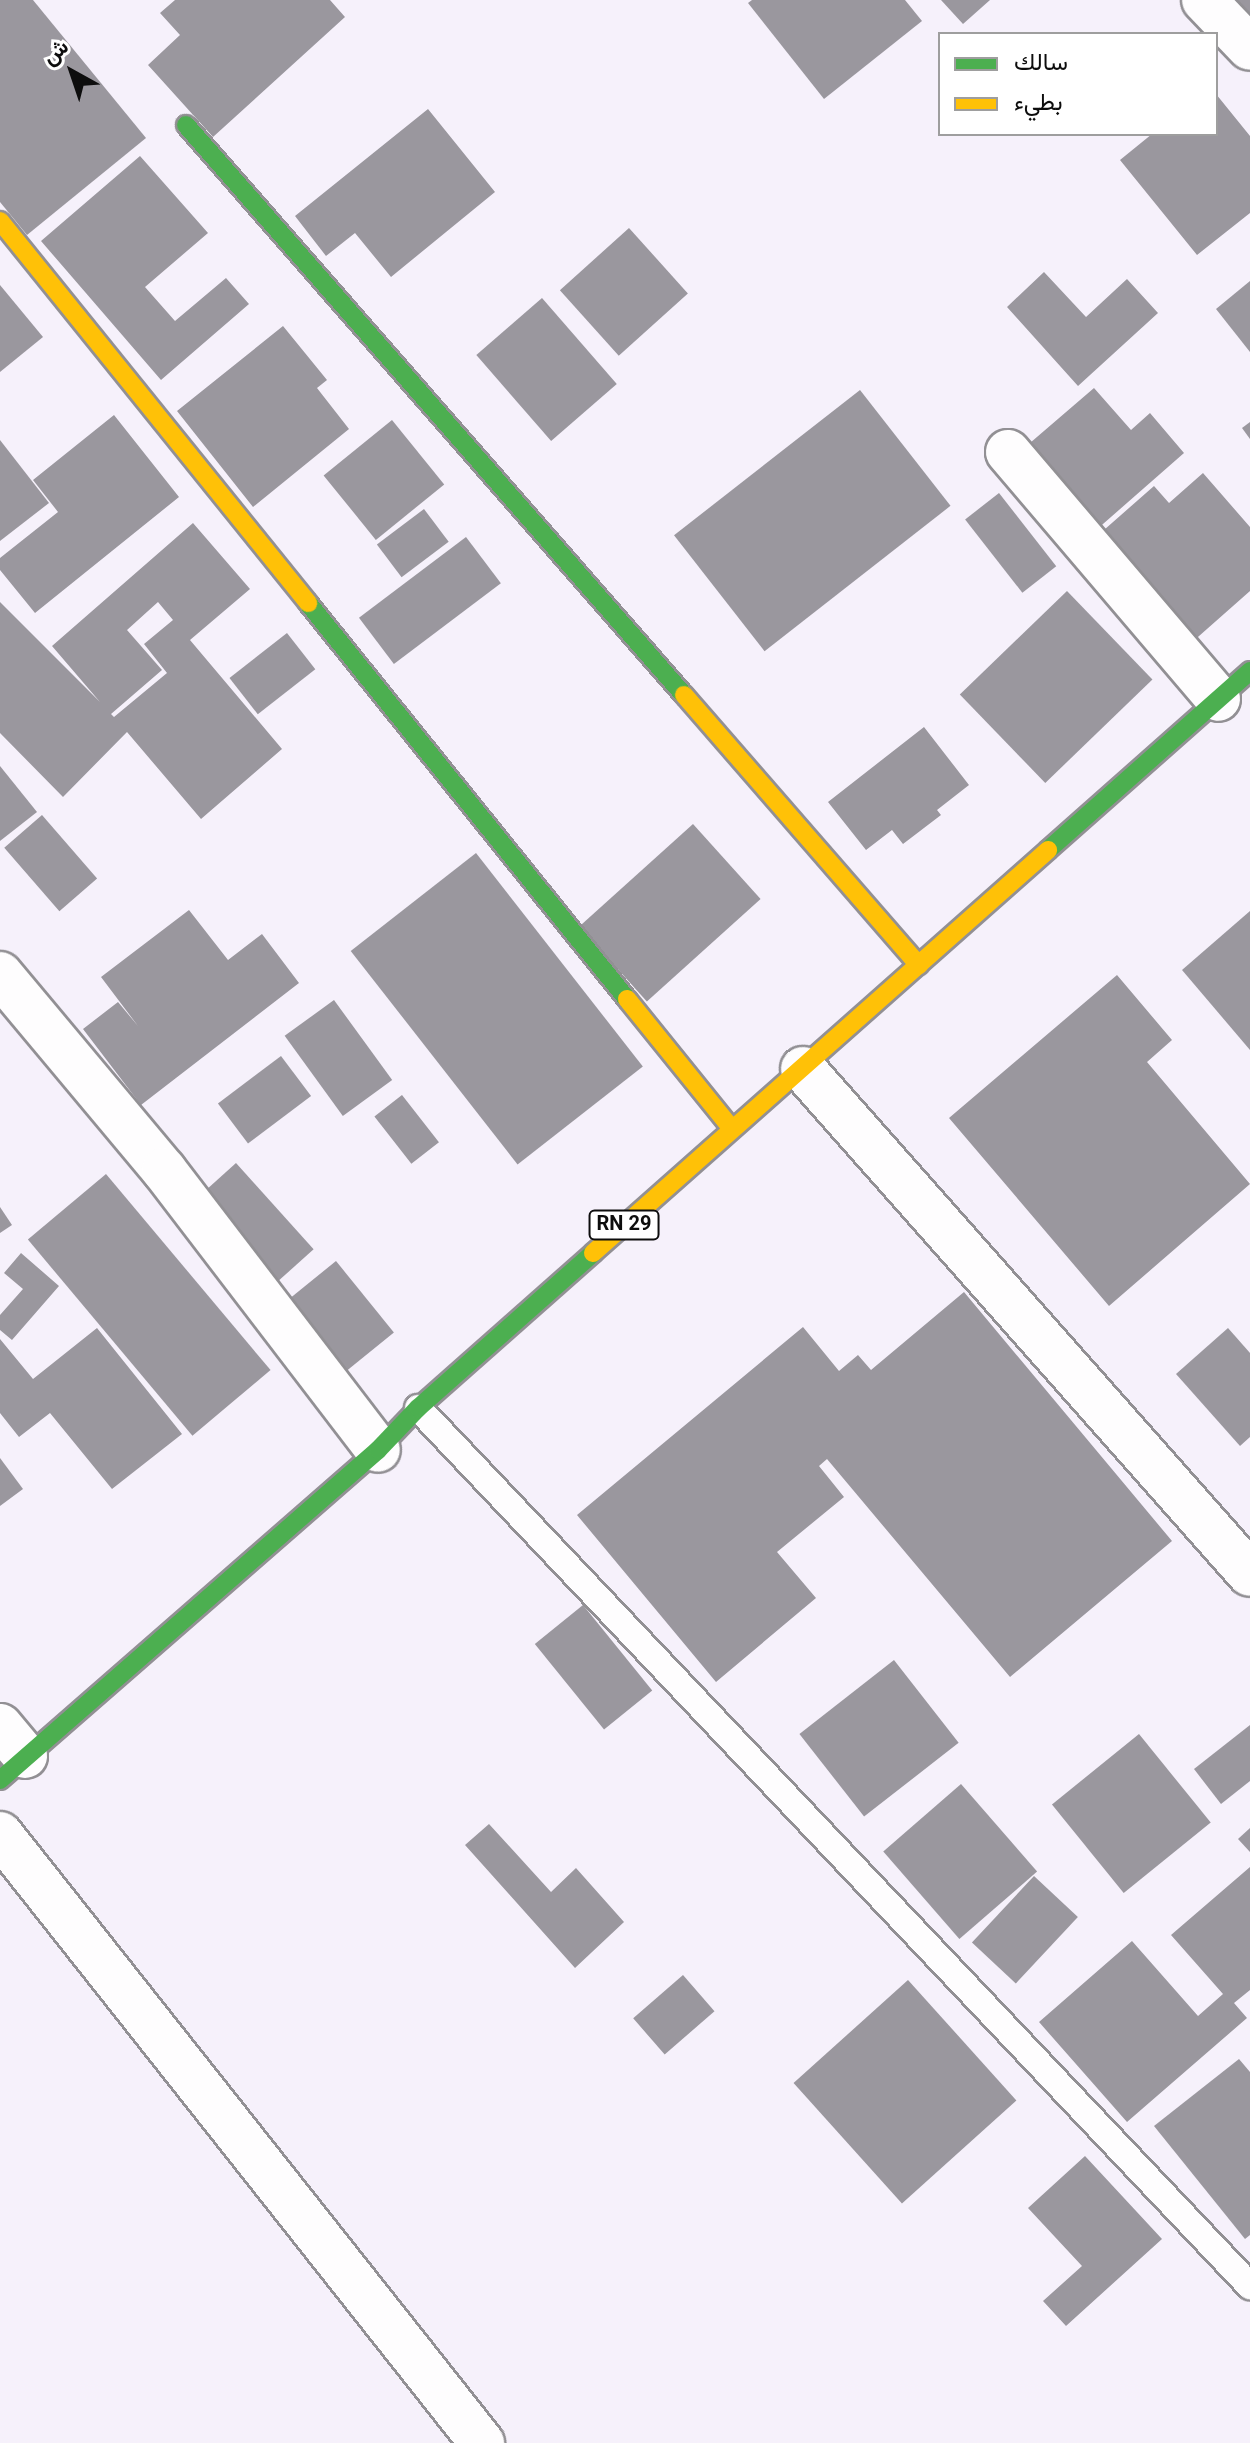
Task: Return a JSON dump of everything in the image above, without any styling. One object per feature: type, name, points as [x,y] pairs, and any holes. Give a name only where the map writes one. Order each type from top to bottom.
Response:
[{"type":"street","points":[[1204,0],[1250,48]]},
{"type":"street","points":[[186,125],[919,965]]},
{"type":"street","points":[[0,221],[732,1129]]},
{"type":"street","points":[[1008,452],[1234,685]]},
{"type":"street","name":"RN 29","points":[[8,1754],[378,1450],[418,1408],[1234,685]]},
{"type":"street","points":[[0,974],[164,1170],[378,1450]]},
{"type":"street","points":[[803,1069],[1250,1574]]},
{"type":"street","points":[[0,1834],[482,2443]]},
{"type":"lane","points":[[418,1408],[1250,2286]]},
{"type":"building","points":[[0,0],[33,0],[146,138],[27,235],[0,202]]},
{"type":"building","points":[[175,0],[330,0],[345,17],[213,137],[148,65],[180,35],[160,13]]},
{"type":"building","points":[[752,0],[905,0],[922,21],[824,99],[748,3]]},
{"type":"building","points":[[941,0],[990,0],[963,24]]},
{"type":"building","points":[[1224,0],[1250,0],[1250,14],[1243,21]]},
{"type":"building","points":[[1218,96],[1250,136],[1250,213],[1197,255],[1120,160],[1150,136],[1218,136]]},
{"type":"building","points":[[428,109],[495,192],[391,277],[355,233],[326,256],[295,216]]},
{"type":"building","points":[[140,156],[208,233],[145,287],[175,321],[226,278],[249,304],[161,380],[41,241]]},
{"type":"building","points":[[629,228],[688,293],[619,356],[560,290]]},
{"type":"building","points":[[1044,272],[1086,317],[1127,279],[1158,313],[1078,386],[1007,307]]},
{"type":"building","points":[[1250,281],[1250,352],[1216,309]]},
{"type":"building","points":[[0,285],[43,337],[0,372]]},
{"type":"building","points":[[542,298],[617,384],[551,441],[476,355]]},
{"type":"building","points":[[283,326],[327,380],[317,388],[349,429],[253,507],[177,411]]},
{"type":"building","points":[[1094,388],[1131,430],[1150,413],[1184,453],[1095,531],[1023,449]]},
{"type":"building","points":[[860,390],[951,506],[765,651],[674,535]]},
{"type":"building","points":[[114,415],[179,497],[35,613],[0,570],[0,558],[58,512],[33,480]]},
{"type":"building","points":[[392,420],[444,485],[376,540],[324,475]]},
{"type":"building","points":[[1250,422],[1250,439],[1242,428]]},
{"type":"building","points":[[0,440],[49,503],[0,541]]},
{"type":"building","points":[[1203,473],[1250,527],[1250,591],[1190,644],[1096,537],[1154,486],[1169,503]]},
{"type":"building","points":[[999,493],[1056,566],[1022,593],[965,519]]},
{"type":"building","points":[[424,509],[449,542],[402,577],[377,545]]},
{"type":"building","points":[[193,523],[250,589],[190,640],[282,749],[201,819],[127,732],[63,797],[0,733],[0,602],[100,702],[52,646]],"holes":[[[158,602],[173,620],[144,644],[167,673],[114,717],[111,714],[162,670],[127,630]]]},
{"type":"building","points":[[466,537],[501,583],[394,664],[359,618]]},
{"type":"building","points":[[1067,591],[1152,679],[1045,783],[960,695]]},
{"type":"building","points":[[287,633],[315,669],[258,714],[229,678]]},
{"type":"building","points":[[924,727],[969,785],[937,810],[941,815],[903,844],[892,830],[866,850],[828,802]]},
{"type":"building","points":[[0,766],[37,812],[0,841]]},
{"type":"building","points":[[42,815],[97,878],[59,911],[4,848]]},
{"type":"building","points":[[693,824],[761,899],[647,1001],[579,926]]},
{"type":"building","points":[[476,853],[643,1067],[518,1164],[351,951]]},
{"type":"building","points":[[189,910],[228,960],[262,934],[299,983],[141,1105],[83,1029],[118,1002],[138,1026],[101,977]]},
{"type":"building","points":[[1250,911],[1250,1050],[1182,970]]},
{"type":"building","points":[[1117,975],[1172,1040],[1147,1062],[1250,1184],[1109,1306],[949,1118]]},
{"type":"building","points":[[334,1000],[392,1080],[343,1116],[285,1036]]},
{"type":"building","points":[[281,1056],[311,1096],[248,1143],[218,1104]]},
{"type":"building","points":[[402,1095],[439,1142],[411,1164],[374,1117]]},
{"type":"building","points":[[236,1163],[314,1249],[262,1295],[185,1209]]},
{"type":"building","points":[[106,1174],[271,1370],[192,1436],[28,1240]]},
{"type":"building","points":[[0,1207],[12,1225],[0,1233]]},
{"type":"building","points":[[21,1253],[59,1286],[12,1340],[0,1330],[0,1315],[23,1289],[4,1273]]},
{"type":"building","points":[[336,1261],[394,1332],[334,1381],[276,1309]]},
{"type":"building","points":[[964,1292],[1172,1541],[1010,1677],[827,1459],[819,1466],[844,1497],[777,1552],[816,1598],[716,1682],[577,1515],[803,1327],[839,1371],[858,1355],[871,1370]]},
{"type":"building","points":[[97,1328],[182,1434],[112,1489],[50,1413],[19,1437],[0,1413],[0,1339],[33,1379]]},
{"type":"building","points":[[1228,1328],[1250,1353],[1250,1437],[1240,1446],[1176,1374]]},
{"type":"building","points":[[0,1458],[23,1489],[0,1506]]},
{"type":"building","points":[[583,1605],[652,1690],[604,1730],[535,1644]]},
{"type":"building","points":[[894,1660],[959,1743],[864,1817],[799,1734]]},
{"type":"building","points":[[1250,1725],[1250,1781],[1221,1804],[1194,1769]]},
{"type":"building","points":[[1139,1734],[1211,1823],[1124,1893],[1052,1804]]},
{"type":"building","points":[[961,1784],[1037,1872],[959,1939],[883,1852]]},
{"type":"building","points":[[489,1824],[551,1892],[576,1868],[624,1922],[575,1968],[465,1845]]},
{"type":"building","points":[[1250,1828],[1250,1852],[1238,1839]]},
{"type":"building","points":[[1250,1867],[1250,1990],[1234,2003],[1247,2018],[1127,2122],[1039,2022],[1132,1941],[1198,2016],[1223,1994],[1171,1935]]},
{"type":"building","points":[[1034,1876],[1078,1917],[1016,1983],[972,1943]]},
{"type":"building","points":[[683,1975],[714,2011],[665,2055],[633,2018]]},
{"type":"building","points":[[908,1980],[1016,2100],[902,2203],[794,2083]]},
{"type":"building","points":[[1239,2059],[1250,2072],[1250,2235],[1245,2239],[1154,2126]]},
{"type":"building","points":[[1085,2156],[1162,2239],[1066,2326],[1043,2301],[1082,2266],[1028,2208]]},
{"type":"traffic: fast","points":[[186,125],[684,695]]},
{"type":"traffic: fast","points":[[308,603],[627,999]]},
{"type":"traffic: fast","points":[[1048,850],[1250,671]]},
{"type":"traffic: fast","points":[[0,1780],[378,1450],[418,1408],[593,1253]]},
{"type":"traffic: slow","points":[[0,221],[308,603]]},
{"type":"traffic: slow","points":[[684,695],[919,965]]},
{"type":"traffic: slow","points":[[593,1253],[1048,850]]},
{"type":"traffic: slow","points":[[627,999],[732,1129]]}]
